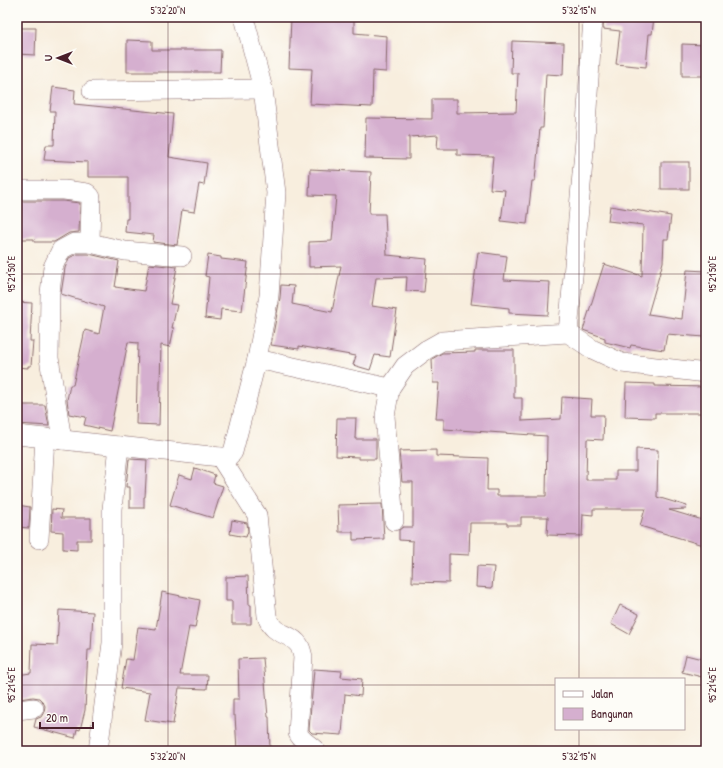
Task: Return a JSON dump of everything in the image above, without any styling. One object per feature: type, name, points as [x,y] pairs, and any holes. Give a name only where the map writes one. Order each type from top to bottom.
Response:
[{"type":"street","points":[[17,435],[220,458],[228,457],[233,452],[257,359],[269,296],[276,193],[263,90],[244,17]]},
{"type":"street","points":[[568,333],[585,140],[593,17]]},
{"type":"street","points":[[92,91],[263,90]]},
{"type":"street","points":[[17,190],[64,190],[87,193],[91,197],[90,243]]},
{"type":"street","points":[[39,539],[54,439],[48,358],[50,293],[53,267],[61,250],[74,243],[90,243],[125,251],[182,256]]},
{"type":"street","points":[[394,521],[385,416],[390,388],[405,366],[426,350],[442,341],[568,333],[592,348],[622,363],[706,373]]},
{"type":"street","points":[[257,359],[390,388]]},
{"type":"street","points":[[98,751],[112,643],[112,509],[119,446]]},
{"type":"street","points":[[220,458],[257,515],[267,616],[269,624],[273,629],[294,639],[299,646],[303,657],[298,733],[300,738],[312,746],[316,751]]},
{"type":"building","points":[[291,17],[354,17],[354,33],[387,36],[386,72],[373,71],[372,107],[310,104],[312,69],[289,68]]},
{"type":"building","points":[[604,17],[654,17],[652,34],[649,34],[646,67],[616,64],[620,31],[603,29]]},
{"type":"building","points":[[17,28],[36,28],[35,55],[17,54]]},
{"type":"building","points":[[127,40],[152,41],[152,50],[221,50],[220,72],[127,72]]},
{"type":"building","points":[[512,41],[564,43],[563,75],[546,74],[543,128],[540,128],[535,181],[532,181],[527,224],[501,221],[505,190],[490,189],[493,156],[457,155],[457,149],[437,149],[438,135],[409,137],[409,159],[365,158],[366,118],[432,119],[432,99],[457,99],[457,113],[516,112],[518,73],[511,73]]},
{"type":"building","points":[[682,44],[706,45],[706,76],[682,76]]},
{"type":"building","points":[[53,87],[75,90],[74,104],[173,114],[169,157],[207,163],[204,185],[199,184],[194,212],[182,210],[177,245],[153,242],[154,235],[125,232],[126,219],[128,219],[128,177],[88,177],[88,162],[44,160],[46,145],[54,145],[55,111],[50,111]]},
{"type":"building","points":[[661,162],[689,162],[689,189],[661,189]]},
{"type":"building","points":[[310,169],[371,172],[369,214],[385,214],[387,255],[427,259],[424,292],[406,291],[407,277],[376,278],[372,306],[397,310],[390,357],[375,355],[370,370],[353,365],[356,356],[299,346],[299,349],[271,345],[281,285],[294,286],[292,304],[332,312],[341,266],[309,267],[309,242],[332,241],[336,196],[309,195]]},
{"type":"building","points":[[17,201],[63,201],[80,203],[79,232],[69,233],[54,242],[34,242],[34,239],[17,239]]},
{"type":"building","points":[[610,206],[671,216],[668,239],[664,239],[663,262],[648,314],[682,319],[687,270],[706,271],[706,319],[704,337],[667,334],[664,350],[631,345],[630,348],[605,342],[605,338],[583,330],[604,264],[642,276],[643,225],[608,221]]},
{"type":"building","points":[[478,252],[507,256],[504,280],[550,282],[548,315],[509,313],[509,308],[471,304]]},
{"type":"building","points":[[77,254],[89,254],[119,261],[115,287],[144,291],[149,264],[177,267],[170,304],[177,305],[172,328],[174,328],[170,347],[161,345],[159,425],[136,424],[138,343],[128,342],[110,431],[84,425],[86,417],[69,414],[67,400],[70,385],[73,385],[85,330],[99,334],[104,307],[61,294],[65,268],[69,258]]},
{"type":"building","points":[[208,255],[221,257],[221,259],[248,262],[242,311],[221,309],[220,320],[205,318],[209,277],[205,276]]},
{"type":"building","points":[[17,302],[32,303],[30,341],[33,341],[31,366],[28,366],[28,368],[17,367]]},
{"type":"building","points":[[475,350],[514,350],[514,398],[522,398],[522,421],[561,419],[562,397],[592,399],[591,415],[604,415],[603,440],[587,439],[586,480],[616,480],[616,471],[636,471],[636,449],[658,450],[657,497],[687,506],[686,509],[669,510],[706,521],[706,546],[640,526],[645,509],[593,509],[593,515],[583,514],[582,536],[547,535],[548,517],[521,517],[521,525],[507,525],[507,523],[470,523],[469,555],[449,554],[449,583],[412,582],[413,541],[399,540],[399,530],[403,527],[413,527],[413,482],[402,482],[399,451],[436,450],[436,456],[488,458],[487,490],[497,490],[497,496],[546,496],[547,436],[444,429],[444,419],[436,419],[439,383],[433,383],[432,359],[442,353],[475,352]]},
{"type":"building","points":[[626,383],[655,384],[655,386],[706,387],[706,413],[655,413],[655,418],[625,417]]},
{"type":"building","points":[[17,405],[45,405],[49,426],[17,424]]},
{"type":"building","points":[[337,418],[356,418],[355,439],[376,439],[376,459],[359,459],[359,457],[336,456]]},
{"type":"building","points":[[129,459],[147,460],[144,508],[130,508],[130,487],[126,487]]},
{"type":"building","points":[[195,468],[215,475],[213,483],[223,486],[213,518],[170,505],[179,475],[192,479]]},
{"type":"building","points":[[382,504],[384,539],[353,540],[353,532],[339,532],[338,505]]},
{"type":"building","points":[[17,505],[30,507],[29,528],[17,527]]},
{"type":"building","points":[[52,509],[62,510],[61,518],[91,518],[91,540],[77,540],[77,550],[63,549],[63,532],[51,531]]},
{"type":"building","points":[[232,520],[247,523],[248,531],[246,537],[230,534]]},
{"type":"building","points":[[477,566],[494,567],[492,588],[476,587]]},
{"type":"building","points":[[248,576],[251,624],[232,624],[232,601],[226,601],[226,577]]},
{"type":"building","points":[[162,592],[200,600],[195,628],[189,627],[180,675],[208,675],[207,689],[179,688],[173,724],[145,720],[150,692],[121,688],[126,659],[133,660],[138,627],[156,629]]},
{"type":"building","points":[[620,605],[639,614],[629,634],[611,624]]},
{"type":"building","points":[[59,610],[93,612],[91,650],[88,650],[85,710],[80,730],[77,729],[75,738],[34,727],[36,719],[41,717],[45,706],[39,698],[33,697],[19,699],[17,688],[17,675],[31,673],[32,644],[57,645]]},
{"type":"building","points":[[686,655],[706,660],[702,677],[682,672]]},
{"type":"building","points":[[263,658],[269,717],[270,751],[237,751],[235,715],[233,715],[233,699],[239,699],[238,659]]},
{"type":"building","points":[[314,669],[342,671],[341,677],[362,679],[361,696],[345,694],[342,735],[312,733],[309,730]]}]
